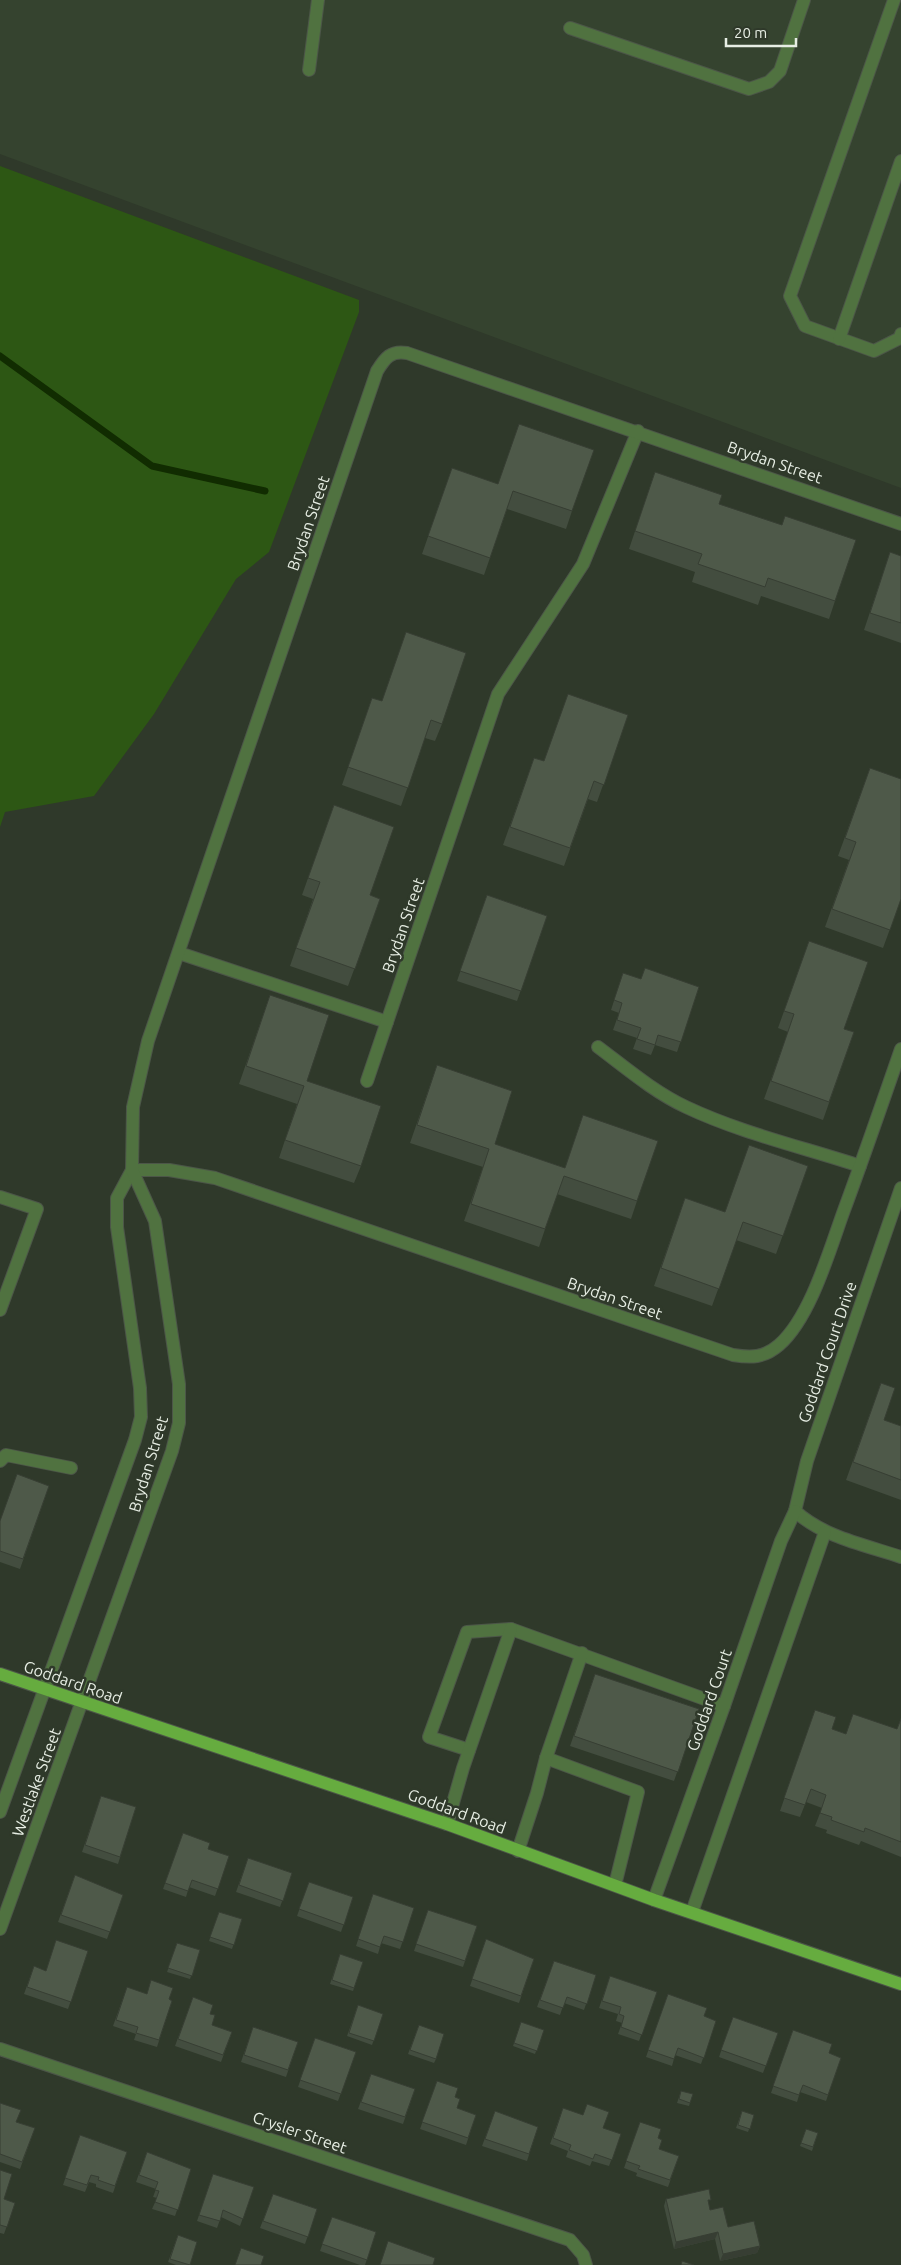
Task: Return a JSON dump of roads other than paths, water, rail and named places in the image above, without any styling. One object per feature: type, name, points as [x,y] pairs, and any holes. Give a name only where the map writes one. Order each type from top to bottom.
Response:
[{"type":"main road","name":"Goddard Road","points":[[0,1674],[447,1824],[654,1900],[901,1984]]},
{"type":"street","points":[[309,70],[318,0]]},
{"type":"street","points":[[570,28],[749,89],[769,82],[780,71],[804,0]]},
{"type":"street","points":[[894,0],[790,296],[805,326],[874,351],[900,336]]},
{"type":"street","points":[[840,338],[901,161]]},
{"type":"street","name":"Brydan Street","points":[[82,1702],[172,1451],[179,1423],[179,1384],[155,1221],[132,1170],[134,1107],[148,1041],[371,390],[384,360],[391,353],[407,354],[638,431],[901,524]]},
{"type":"street","name":"Brydan Street","points":[[367,1081],[498,694],[583,564],[638,431]]},
{"type":"street","points":[[179,953],[386,1022]]},
{"type":"street","points":[[598,1047],[646,1083],[686,1107],[773,1140],[860,1166]]},
{"type":"street","name":"Brydan Street","points":[[132,1170],[169,1170],[215,1178],[733,1355],[754,1358],[768,1353],[780,1344],[796,1325],[820,1276],[901,1049]]},
{"type":"street","name":"Brydan Street","points":[[46,1690],[135,1440],[141,1417],[140,1388],[117,1227],[117,1198],[132,1170]]},
{"type":"street","name":"Goddard Court Drive","points":[[795,1511],[807,1461],[901,1188]]},
{"type":"street","points":[[0,1197],[37,1209],[0,1310]]},
{"type":"street","points":[[0,1461],[6,1455],[71,1468]]},
{"type":"street","points":[[795,1511],[808,1523],[826,1532],[901,1557]]},
{"type":"street","name":"Goddard Court","points":[[654,1900],[781,1541],[795,1511]]},
{"type":"street","points":[[692,1912],[826,1532]]},
{"type":"street","points":[[469,1750],[430,1737],[467,1632],[511,1629],[582,1653],[724,1706]]},
{"type":"street","points":[[447,1824],[469,1750],[511,1629]]},
{"type":"street","points":[[518,1851],[546,1758],[582,1653]]},
{"type":"street","name":"Westlake Street","points":[[0,1812],[46,1690]]},
{"type":"street","name":"Westlake Street","points":[[0,1929],[82,1702]]},
{"type":"street","points":[[546,1758],[638,1792],[615,1885]]},
{"type":"street","name":"Crysler Street","points":[[0,2049],[570,2240],[585,2260]]},
{"type":"waterway","points":[[0,356],[152,466],[265,491]]}]
